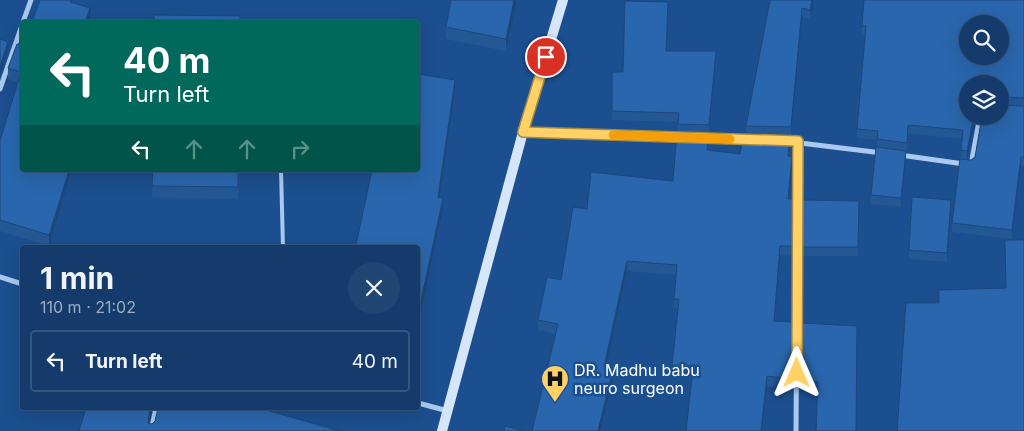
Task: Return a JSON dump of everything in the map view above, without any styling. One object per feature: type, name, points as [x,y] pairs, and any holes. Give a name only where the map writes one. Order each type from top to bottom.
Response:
[{"type":"street","points":[[24,20],[31,0]]},
{"type":"street","points":[[442,431],[523,132],[563,0]]},
{"type":"street","points":[[0,89],[20,32]]},
{"type":"street","points":[[894,154],[971,165],[978,125]]},
{"type":"street","points":[[523,132],[690,138]]},
{"type":"street","points":[[700,138],[758,140]]},
{"type":"street","points":[[778,141],[798,141],[884,153]]},
{"type":"street","points":[[796,431],[798,141]]},
{"type":"street","points":[[0,277],[20,283]]},
{"type":"street","points":[[420,404],[448,411]]},
{"type":"street","points":[[150,431],[155,410]]},
{"type":"lane","points":[[281,172],[283,245]]},
{"type":"building","points":[[40,0],[71,0],[70,2],[90,8],[86,20],[33,20]]},
{"type":"building","points":[[451,0],[514,0],[506,39],[446,27]]},
{"type":"building","points":[[770,0],[812,0],[810,10],[802,8],[791,127],[746,126]]},
{"type":"building","points":[[864,0],[1024,0],[1024,98],[1009,97],[1009,75],[959,75],[959,125],[972,125],[967,151],[961,150],[963,130],[908,125],[907,143],[877,139],[878,131],[857,129],[866,26],[862,26]]},
{"type":"building","points":[[625,1],[668,2],[666,51],[716,51],[709,125],[678,124],[679,113],[612,111],[612,72],[623,72]]},
{"type":"building","points":[[154,15],[240,16],[240,20],[154,20]]},
{"type":"building","points":[[0,39],[8,42],[0,67]]},
{"type":"building","points":[[17,44],[20,45],[20,72],[8,68]]},
{"type":"building","points":[[420,74],[455,80],[438,197],[443,198],[420,305],[420,245],[356,245],[372,172],[420,172]]},
{"type":"building","points":[[20,75],[20,172],[68,172],[49,235],[0,220],[0,141]]},
{"type":"building","points":[[1009,105],[1024,106],[1024,157],[1021,157],[1012,230],[952,223],[960,159],[971,160],[975,157],[980,125],[1009,125]]},
{"type":"building","points":[[677,132],[709,133],[707,150],[740,154],[744,134],[790,135],[788,156],[792,157],[788,199],[793,199],[793,246],[780,246],[774,321],[792,322],[792,379],[767,376],[761,431],[686,431],[693,369],[672,366],[679,299],[674,299],[677,265],[627,261],[604,367],[613,369],[598,431],[532,431],[558,324],[538,320],[547,277],[561,280],[573,207],[587,209],[591,172],[673,181]]},
{"type":"building","points":[[876,147],[906,151],[901,198],[871,195]]},
{"type":"building","points":[[153,172],[238,172],[238,187],[152,186]]},
{"type":"building","points":[[912,197],[951,200],[947,253],[909,250]]},
{"type":"building","points":[[802,200],[859,201],[858,247],[802,247]]},
{"type":"building","points":[[1005,240],[1024,240],[1024,431],[897,431],[906,303],[939,303],[939,290],[1006,288]]},
{"type":"building","points":[[801,323],[857,326],[856,431],[816,431],[818,382],[801,380]]},
{"type":"building","points":[[85,410],[150,410],[148,423],[152,424],[155,421],[158,410],[266,410],[340,431],[79,431]]},
{"type":"building","points":[[505,426],[524,431],[504,431]]},
{"type":"slow traffic","points":[[613,135],[730,139]]},
{"type":"place","name":"DR. Madhu babu neuro surgeon","points":[[555,403]]},
{"type":"route","points":[[546,57],[523,132],[798,141],[797,373]]}]
